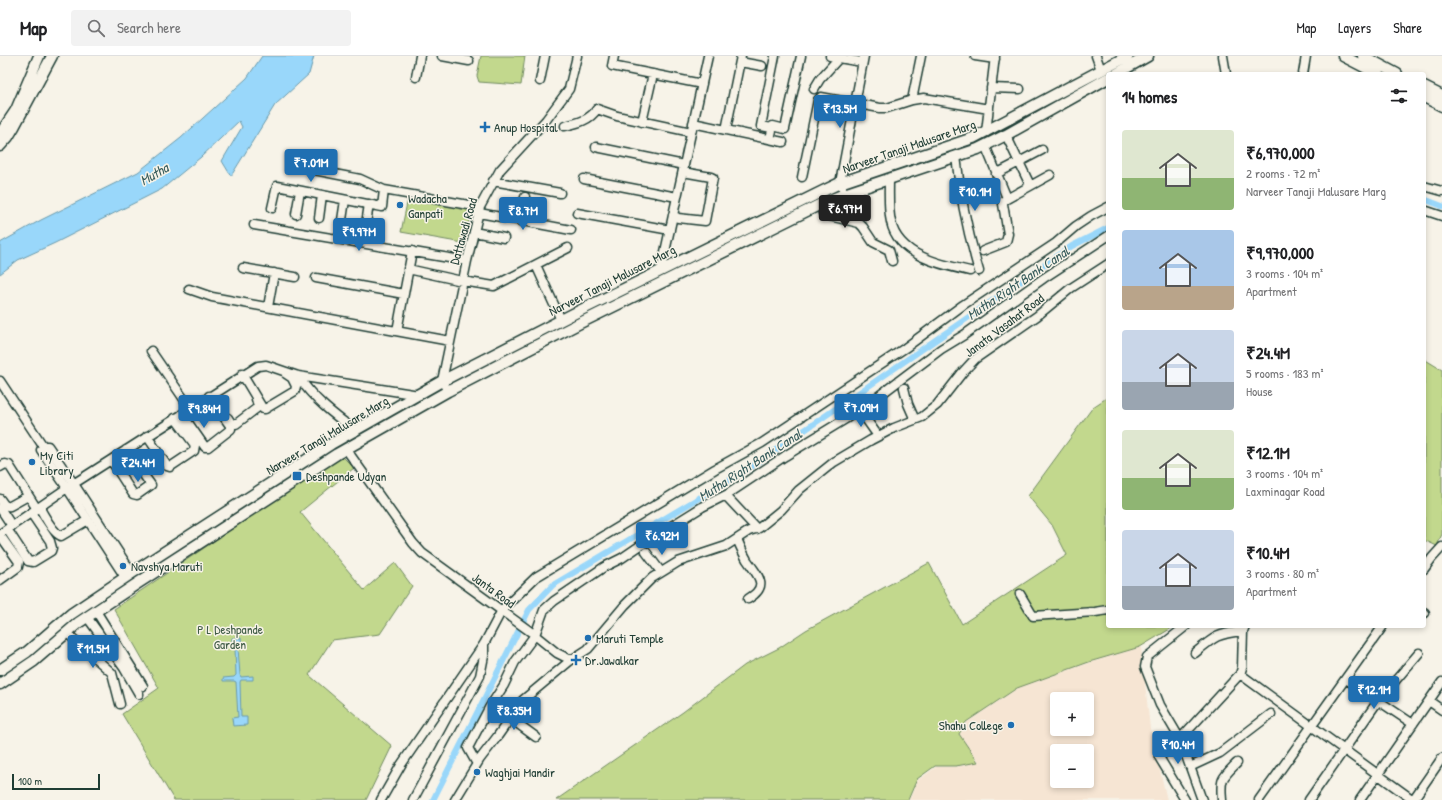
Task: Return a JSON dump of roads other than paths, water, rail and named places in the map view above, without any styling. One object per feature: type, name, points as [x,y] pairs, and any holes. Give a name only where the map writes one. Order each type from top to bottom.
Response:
[{"type":"main road","points":[[0,146],[40,56]]},
{"type":"main road","points":[[6,131],[52,56]]},
{"type":"main road","name":"Narveer Tanaji Malusare Marg","points":[[1107,72],[1128,56]]},
{"type":"main road","points":[[1120,72],[1148,56]]},
{"type":"main road","points":[[1342,56],[1374,72]]},
{"type":"main road","points":[[1363,56],[1393,72]]},
{"type":"main road","name":"Narveer Tanaji Malusare Marg","points":[[0,670],[27,652],[71,614],[129,575],[327,447],[442,381],[561,320],[823,190],[973,138],[1100,77]]},
{"type":"main road","name":"Narveer Tanaji Malusare Marg","points":[[0,684],[34,661],[87,617],[135,585],[346,449],[448,391],[578,324],[828,201],[844,194],[956,156],[1006,135],[1100,77]]},
{"type":"main road","points":[[1426,88],[1442,96]]},
{"type":"main road","points":[[1426,98],[1442,106]]},
{"type":"main road","points":[[129,575],[135,585]]},
{"type":"street","points":[[416,77],[420,56]]},
{"type":"street","points":[[442,56],[469,61]]},
{"type":"street","points":[[540,81],[544,56]]},
{"type":"street","name":"Dattawadi Road","points":[[442,381],[462,281],[479,210],[500,170],[546,120],[570,89],[577,56]]},
{"type":"street","points":[[614,56],[612,66],[702,84]]},
{"type":"street","points":[[661,270],[708,56]]},
{"type":"street","points":[[775,56],[760,126],[772,128],[772,126],[785,129],[801,56]]},
{"type":"street","points":[[830,56],[863,59],[840,183],[844,194]]},
{"type":"street","points":[[912,100],[921,56]]},
{"type":"street","points":[[975,56],[995,57],[986,132]]},
{"type":"street","points":[[1223,56],[1226,72]]},
{"type":"street","points":[[1303,72],[1306,56]]},
{"type":"street","points":[[814,89],[820,79],[839,57]]},
{"type":"street","points":[[1094,57],[1100,77]]},
{"type":"street","points":[[726,130],[740,59],[762,66]]},
{"type":"street","points":[[642,122],[653,74]]},
{"type":"street","points":[[991,88],[1020,89]]},
{"type":"street","points":[[802,177],[819,98],[821,97],[880,108],[887,108],[912,100],[924,98],[989,109]]},
{"type":"street","points":[[566,126],[579,123],[590,117],[597,109],[617,116],[691,132]]},
{"type":"street","points":[[693,123],[783,142]]},
{"type":"street","points":[[770,139],[772,128]]},
{"type":"street","points":[[1006,135],[1030,185]]},
{"type":"street","points":[[985,145],[1007,198]]},
{"type":"street","points":[[596,147],[683,168],[713,178],[705,221],[678,218],[673,215]]},
{"type":"street","points":[[996,174],[1042,150]]},
{"type":"street","points":[[956,156],[971,244],[979,271]]},
{"type":"street","points":[[314,170],[360,179],[384,190],[479,210],[520,221],[572,230]]},
{"type":"street","points":[[983,251],[1006,242],[1008,234],[1002,204],[1003,200],[1050,175]]},
{"type":"street","points":[[584,179],[677,197]]},
{"type":"street","points":[[889,179],[891,224],[896,235],[918,255],[928,260],[944,266],[970,271]]},
{"type":"street","points":[[493,181],[560,193]]},
{"type":"street","points":[[272,208],[277,186],[382,207],[384,190]]},
{"type":"street","points":[[1426,187],[1442,191]]},
{"type":"street","points":[[296,214],[300,191]]},
{"type":"street","points":[[319,218],[322,195]]},
{"type":"street","points":[[520,221],[525,197]]},
{"type":"street","points":[[342,220],[345,200]]},
{"type":"street","points":[[828,201],[823,210],[825,215],[859,223],[864,227],[873,242],[889,250],[892,260]]},
{"type":"street","points":[[366,224],[369,204]]},
{"type":"street","points":[[381,800],[401,765],[484,644],[504,612],[536,578],[715,469],[762,443],[905,348],[963,305],[1056,243],[1076,226],[1106,208]]},
{"type":"street","points":[[1426,211],[1442,216]]},
{"type":"street","points":[[577,213],[670,230]]},
{"type":"street","points":[[254,225],[467,261]]},
{"type":"street","points":[[474,232],[504,238]]},
{"type":"street","points":[[477,764],[468,748],[489,708],[504,685],[515,662],[533,633],[544,610],[566,592],[604,567],[622,558],[641,544],[702,507],[726,496],[859,409],[941,349],[964,335],[1044,278],[1106,237]]},
{"type":"street","points":[[408,269],[462,281],[494,286],[568,248]]},
{"type":"street","points":[[397,331],[412,251]]},
{"type":"street","points":[[536,265],[561,320]]},
{"type":"street","name":"Janata Vasahat Road","points":[[455,800],[477,764],[523,700],[571,660],[588,649],[652,578],[678,562],[726,546],[756,529],[781,510],[799,490],[834,462],[878,436],[922,417],[937,405],[962,372],[976,359],[1042,312],[1071,288],[1106,265]]},
{"type":"street","points":[[243,268],[295,277]]},
{"type":"street","points":[[268,307],[274,273]]},
{"type":"street","points":[[316,278],[404,294]]},
{"type":"street","points":[[189,289],[212,297],[450,341]]},
{"type":"street","points":[[151,351],[190,408]]},
{"type":"street","points":[[3,534],[128,448],[212,398],[258,366],[266,365],[298,376],[419,395]]},
{"type":"street","points":[[266,369],[290,376],[296,386],[296,389],[265,410],[243,377],[258,370],[266,369]]},
{"type":"street","points":[[298,376],[307,390],[315,398],[356,431]]},
{"type":"street","points":[[212,398],[231,423],[236,424],[258,406],[258,402],[243,377]]},
{"type":"street","points":[[0,381],[43,446],[48,446],[71,486],[129,575]]},
{"type":"street","points":[[442,381],[448,391]]},
{"type":"street","points":[[904,388],[908,404],[915,420]]},
{"type":"street","points":[[181,417],[190,408],[212,398]]},
{"type":"street","points":[[181,417],[205,447],[208,447],[231,429],[231,426],[212,398]]},
{"type":"street","points":[[859,409],[878,436]]},
{"type":"street","points":[[146,437],[167,466],[170,467],[194,451],[195,448],[195,445],[181,417]]},
{"type":"street","points":[[146,437],[166,469]]},
{"type":"street","points":[[110,460],[133,494],[137,496],[151,485],[132,457],[128,448]]},
{"type":"street","points":[[128,448],[151,479]]},
{"type":"street","name":"Janta Road","points":[[346,449],[413,543],[422,553],[533,633]]},
{"type":"street","points":[[116,468],[132,457]]},
{"type":"street","points":[[0,468],[4,464],[9,465],[36,510],[52,548],[51,551],[30,563],[3,534]]},
{"type":"street","points":[[71,486],[88,520],[129,575]]},
{"type":"street","points":[[0,499],[7,507],[28,496]]},
{"type":"street","points":[[726,496],[756,529]]},
{"type":"street","points":[[0,508],[3,534],[19,562],[18,567],[0,580]]},
{"type":"street","points":[[36,510],[61,536],[88,520]]},
{"type":"street","points":[[737,539],[744,555],[758,575],[761,584],[759,590],[748,599]]},
{"type":"street","points":[[1426,566],[1442,548]]},
{"type":"street","points":[[646,552],[661,572]]},
{"type":"street","points":[[1020,594],[1033,616],[1106,610]]},
{"type":"street","points":[[87,617],[141,690],[96,611]]},
{"type":"street","points":[[1183,628],[1147,657],[1145,667],[1160,705],[1180,739],[1202,800]]},
{"type":"street","points":[[1259,800],[1382,628]]},
{"type":"street","points":[[1185,800],[1159,757],[1180,739],[1240,674],[1242,668],[1244,629],[1224,633],[1214,637],[1195,653]]},
{"type":"street","points":[[67,633],[112,673],[120,704]]},
{"type":"street","points":[[533,633],[558,653],[571,660]]},
{"type":"street","points":[[413,800],[480,676],[484,656],[484,644]]},
{"type":"street","points":[[1309,800],[1378,701],[1419,653]]},
{"type":"street","points":[[1240,674],[1413,800],[1442,758]]},
{"type":"street","points":[[1346,679],[1413,724]]},
{"type":"street","points":[[1360,800],[1442,682]]},
{"type":"street","points":[[1429,701],[1442,710]]},
{"type":"street","points":[[1190,768],[1220,753],[1271,714]]},
{"type":"street","points":[[510,718],[536,737]]},
{"type":"street","points":[[1222,800],[1221,782],[1223,777],[1237,763]]},
{"type":"water","name":"Mutha","points":[[262,56],[314,56],[309,74],[275,105],[231,176],[222,161],[242,127],[239,121],[201,157],[162,189],[18,260],[0,274],[0,243],[41,220],[138,172],[181,138],[247,78]]},
{"type":"water","points":[[232,638],[241,638],[242,647],[238,648],[241,677],[253,676],[253,680],[241,680],[240,682],[241,717],[247,717],[247,725],[233,726],[232,718],[238,717],[236,682],[223,681],[223,678],[234,677],[236,675],[235,648],[232,648]]},
{"type":"waterway","name":"Mutha Right Bank Canal","points":[[1426,200],[1442,206]]},
{"type":"waterway","name":"Mutha Right Bank Canal","points":[[433,800],[529,610],[553,585],[751,467],[1072,246],[1106,229]]},
{"type":"place","name":"Anup Hospital","points":[[485,127]]},
{"type":"place","name":"Wadacha Ganpati","points":[[400,205]]},
{"type":"place","name":"My Citi Library","points":[[32,462]]},
{"type":"place","name":"Deshpande Udyan","points":[[297,476]]},
{"type":"place","name":"Navshya Maruti","points":[[123,566]]},
{"type":"place","name":"Maruti Temple","points":[[588,638]]},
{"type":"place","name":"Dr.Jawalkar","points":[[576,660]]},
{"type":"place","name":"Shahu College","points":[[1011,725]]},
{"type":"place","name":"Waghjai Mandir","points":[[477,772]]},
{"type":"park label","name":"P L Deshpande Garden","points":[[230,636]]}]
